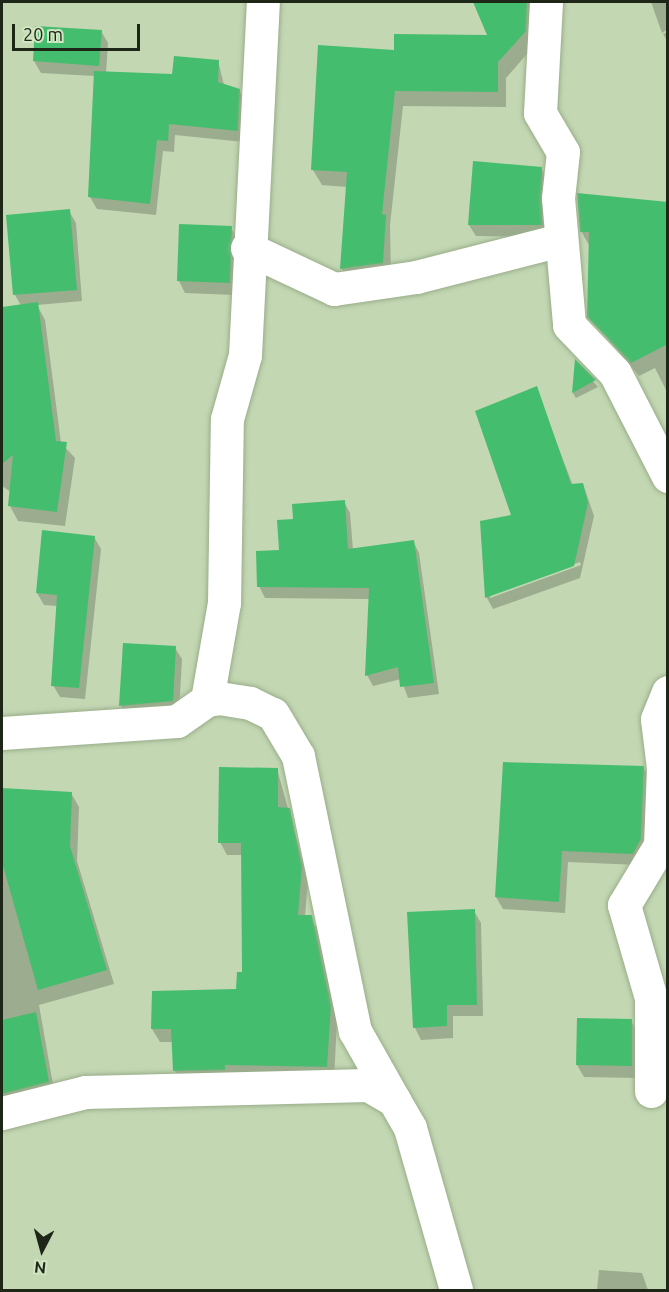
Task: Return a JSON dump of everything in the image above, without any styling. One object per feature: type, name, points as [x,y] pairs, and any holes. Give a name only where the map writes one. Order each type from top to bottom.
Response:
[{"type":"street","points":[[207,700],[224,603],[228,419],[245,355],[247,248],[263,2]]},
{"type":"street","points":[[546,2],[540,112],[563,152],[560,240],[569,325],[615,373],[668,476]]},
{"type":"street","points":[[247,248],[334,289],[416,277],[560,240]]},
{"type":"street","points":[[651,1092],[651,998],[624,905],[660,844],[663,768],[657,719],[668,692]]},
{"type":"street","points":[[2,733],[177,721],[207,700],[250,703],[273,714],[298,756],[345,996],[355,1031],[411,1128],[456,1290]]},
{"type":"street","points":[[2,1113],[86,1092],[339,1083],[368,1085],[394,1100]]},
{"type":"building","points":[[473,2],[527,2],[526,31],[498,62],[498,92],[395,91],[382,214],[386,215],[383,263],[340,269],[347,172],[311,170],[318,45],[394,50],[394,34],[487,35]]},
{"type":"building","points":[[35,26],[102,30],[99,66],[33,61]]},
{"type":"building","points":[[174,56],[219,60],[218,82],[240,89],[238,131],[169,124],[168,141],[157,140],[150,204],[88,197],[94,71],[172,74]]},
{"type":"building","points":[[473,161],[542,167],[542,225],[468,225]]},
{"type":"building","points":[[577,193],[668,202],[668,344],[631,363],[587,317],[589,232],[580,232]]},
{"type":"building","points":[[70,209],[77,290],[13,295],[6,215]]},
{"type":"building","points":[[179,224],[232,226],[230,283],[177,281]]},
{"type":"building","points":[[38,302],[56,441],[67,442],[57,512],[8,506],[13,455],[2,464],[2,307]]},
{"type":"building","points":[[575,359],[596,380],[572,393]]},
{"type":"building","points":[[537,386],[571,484],[583,483],[588,503],[574,566],[485,598],[480,521],[511,515],[475,411]]},
{"type":"building","points":[[345,500],[348,549],[414,540],[434,683],[400,687],[398,667],[365,676],[369,588],[257,587],[256,551],[279,550],[277,520],[293,519],[292,504]]},
{"type":"building","points":[[42,530],[95,536],[79,688],[51,686],[57,595],[36,593]]},
{"type":"building","points":[[123,643],[176,646],[173,701],[119,706]]},
{"type":"building","points":[[503,762],[644,766],[641,839],[633,854],[562,851],[559,902],[495,897]]},
{"type":"building","points":[[219,767],[278,768],[278,807],[290,808],[302,866],[298,915],[312,915],[331,1005],[327,1067],[225,1065],[225,1070],[173,1071],[171,1029],[151,1029],[152,991],[236,989],[237,972],[242,972],[241,843],[218,843]]},
{"type":"building","points":[[2,788],[72,792],[70,846],[107,970],[38,990],[2,862]]},
{"type":"building","points":[[475,909],[477,1005],[447,1005],[447,1026],[413,1028],[407,912]]},
{"type":"building","points":[[36,1012],[49,1082],[2,1094],[2,1020]]},
{"type":"building","points":[[577,1018],[632,1019],[632,1066],[576,1065]]}]
